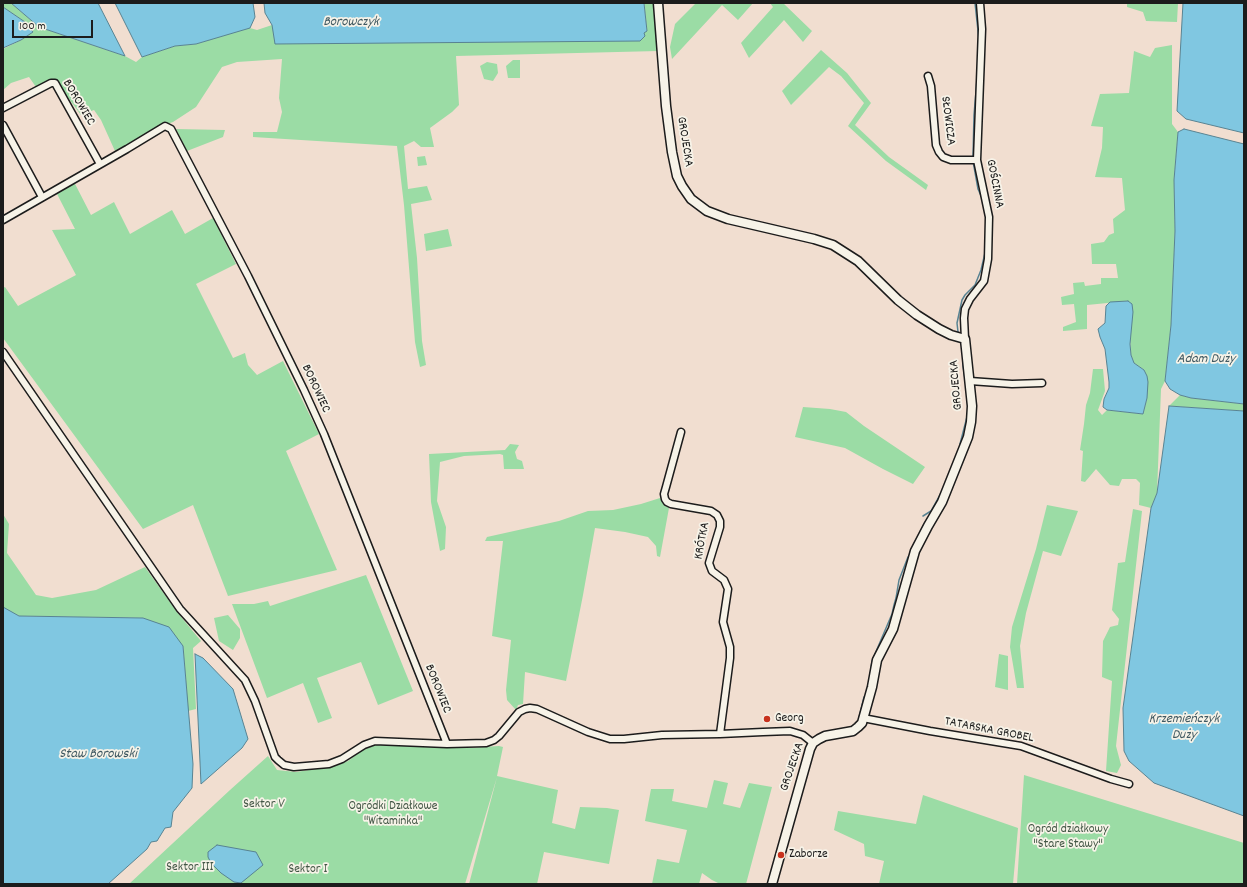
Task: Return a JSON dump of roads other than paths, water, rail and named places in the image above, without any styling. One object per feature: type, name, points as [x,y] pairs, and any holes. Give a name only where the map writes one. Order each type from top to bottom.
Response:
[{"type":"street","name":"GROJECKA","points":[[658,3],[665,92],[672,152],[677,176],[691,199],[702,208],[719,216],[814,239],[836,247],[858,260],[898,300],[917,315],[939,329],[965,339],[972,398],[972,412],[968,437],[942,502],[915,551],[892,628],[877,660],[860,726],[853,731],[822,737],[813,743],[810,749],[772,884]]},
{"type":"street","name":"GOŚCINNA","points":[[965,339],[965,309],[970,299],[984,281],[988,259],[989,217],[977,160],[982,29],[980,3]]},
{"type":"street","name":"SŁOWICZA","points":[[928,76],[931,86],[936,145],[939,152],[943,157],[951,160],[977,160]]},
{"type":"street","name":"BOROWIEC","points":[[3,108],[51,82],[56,83],[100,164]]},
{"type":"street","points":[[3,125],[42,197]]},
{"type":"street","name":"BOROWIEC","points":[[3,220],[165,126],[171,129],[248,276],[321,428],[447,744]]},
{"type":"street","points":[[3,352],[180,610],[245,680],[255,701],[275,757],[279,762],[286,766],[294,768],[329,764],[342,759],[364,745],[375,741],[447,744],[480,744],[490,742],[499,736],[519,712],[530,708],[537,709],[588,732],[610,739],[662,735],[790,731],[803,735],[813,743]]},
{"type":"street","points":[[970,381],[1012,384],[1042,383]]},
{"type":"street","name":"KRÓTKA","points":[[681,432],[664,494],[665,499],[671,504],[711,511],[717,515],[720,521],[720,527],[709,563],[712,571],[724,580],[728,589],[723,622],[730,646],[730,658],[720,734]]},
{"type":"street","name":"TATARSKA GROBEL","points":[[863,718],[1021,746],[1111,779],[1129,784]]},
{"type":"water","points":[[11,3],[98,3],[125,56],[39,27]]},
{"type":"water","points":[[115,3],[253,3],[255,17],[250,28],[196,44],[175,46],[142,57]]},
{"type":"water","name":"Borowczyk","points":[[264,3],[644,3],[647,31],[644,33],[645,36],[640,41],[275,44],[272,25],[265,13]]},
{"type":"water","points":[[1183,3],[1244,3],[1244,133],[1186,119],[1177,111]]},
{"type":"water","points":[[3,7],[25,22],[33,32],[21,40],[3,48]]},
{"type":"water","name":"Adam Duży","points":[[1184,129],[1244,144],[1244,404],[1191,398],[1180,395],[1170,389],[1165,381],[1171,325],[1175,231],[1174,180],[1178,132]]},
{"type":"water","points":[[1128,301],[1132,304],[1133,312],[1130,344],[1131,355],[1134,363],[1144,370],[1148,382],[1147,398],[1143,414],[1107,410],[1103,407],[1104,399],[1109,388],[1109,382],[1105,349],[1098,329],[1105,323],[1106,306],[1110,302]]},
{"type":"water","name":"Krzemieńczyk Duży","points":[[1169,406],[1244,411],[1244,816],[1154,783],[1129,761],[1124,751],[1123,708],[1151,508],[1157,493]]},
{"type":"water","name":"Staw Borowski","points":[[3,607],[19,616],[143,618],[169,627],[183,646],[193,764],[192,788],[173,812],[171,827],[165,828],[157,841],[151,842],[147,849],[108,884],[3,884]]},
{"type":"water","points":[[195,654],[203,658],[233,689],[248,739],[242,748],[201,784]]},
{"type":"water","points":[[217,845],[256,852],[263,865],[241,883],[234,882],[221,873],[211,863],[208,857],[208,852]]},
{"type":"waterway","points":[[975,3],[979,40]]},
{"type":"waterway","points":[[973,157],[977,79]]},
{"type":"waterway","points":[[973,161],[978,189],[982,198]]},
{"type":"waterway","points":[[958,332],[957,323],[962,300],[975,285],[981,270],[985,253]]},
{"type":"waterway","points":[[963,355],[965,379]]},
{"type":"waterway","points":[[960,444],[968,413],[967,393]]},
{"type":"waterway","points":[[948,477],[955,459]]},
{"type":"waterway","points":[[923,516],[931,511],[941,493]]},
{"type":"waterway","points":[[869,683],[872,661],[892,614],[899,580],[908,557]]},
{"type":"waterway","points":[[859,718],[864,697]]},
{"type":"place","name":"Georg","points":[[767,719]]},
{"type":"place","name":"Zaborze","points":[[781,855]]},
{"type":"park label","name":"Sektor V","points":[[264,805]]},
{"type":"park label","name":"Ogródki Działkowe \"Witaminka\"","points":[[393,814]]},
{"type":"park label","name":"Ogród działkowy \"Stare Stawy\"","points":[[1068,838]]},
{"type":"park label","name":"Sektor III","points":[[190,868]]},
{"type":"park label","name":"Sektor I","points":[[308,870]]}]
